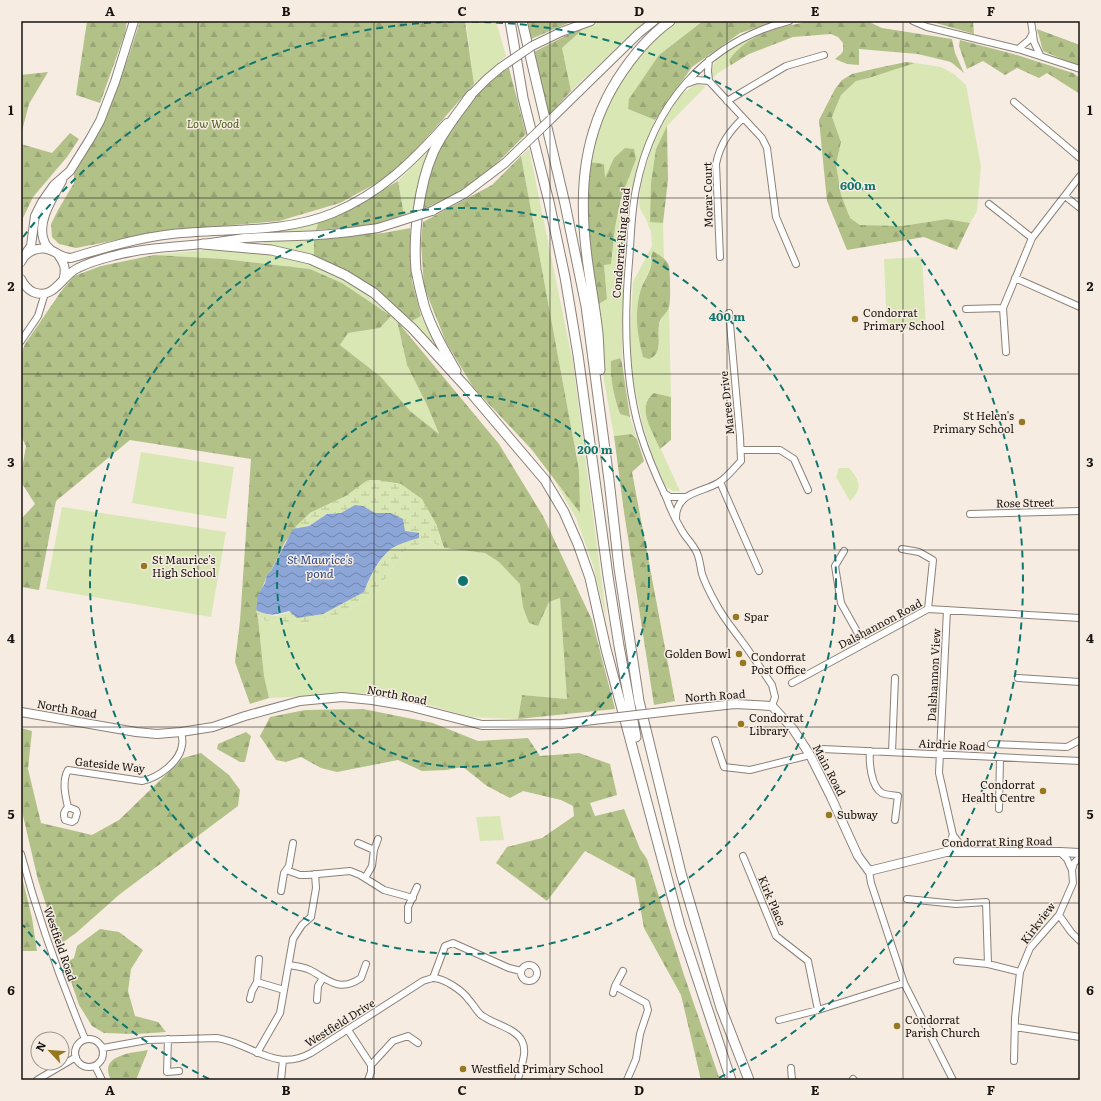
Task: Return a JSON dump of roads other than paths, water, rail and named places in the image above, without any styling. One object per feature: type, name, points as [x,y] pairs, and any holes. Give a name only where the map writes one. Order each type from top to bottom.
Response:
[{"type":"highway","points":[[504,21],[549,202],[565,277],[578,355],[619,646],[648,803]]},
{"type":"highway","points":[[510,21],[524,98]]},
{"type":"highway","points":[[522,21],[565,204],[586,306],[619,568],[640,701],[680,873],[721,1008],[749,1080]]},
{"type":"highway","points":[[602,430],[598,334],[586,250],[583,210],[584,171],[596,122],[609,93],[624,69],[644,46],[670,21]]},
{"type":"highway","points":[[466,387],[441,344],[425,306],[416,270],[416,220],[422,188],[433,154],[452,120],[471,95]]},
{"type":"highway","points":[[203,244],[250,247],[288,254],[310,260],[345,275],[374,294],[394,311],[466,387],[545,480],[564,512],[590,578],[606,648],[648,803],[665,875],[680,926],[731,1080]]},
{"type":"main road","points":[[21,279],[23,288],[36,293],[45,293],[52,291],[59,286],[64,277],[66,270],[63,262],[45,243],[43,235],[43,223],[47,206],[100,121],[118,74],[134,21]]},
{"type":"main road","points":[[23,259],[33,250],[40,248],[64,258],[71,258],[119,244],[171,234],[284,226],[332,213],[349,205],[400,172],[428,145],[471,95],[500,68],[532,46],[561,32],[591,21]]},
{"type":"main road","points":[[64,277],[77,268],[113,256],[156,247],[203,244],[245,238],[330,234],[378,228],[432,211],[464,194],[505,163],[639,33],[654,21]]},
{"type":"main road","points":[[23,259],[31,246],[35,216],[42,202],[54,185],[66,175]]},
{"type":"main road","name":"North Road","points":[[21,712],[136,732],[156,734],[213,727],[252,714],[300,701],[342,697],[408,706],[482,725],[562,724],[735,704],[772,706]]},
{"type":"main road","name":"Main Road","points":[[772,706],[793,729],[810,755],[858,856],[869,871]]},
{"type":"main road","name":"Condorrat Ring Road","points":[[869,871],[946,852],[1080,853]]},
{"type":"street","name":"Condorrat Ring Road","points":[[664,493],[651,464],[640,431],[631,397],[626,350],[626,288],[636,188],[654,131],[668,105],[682,86],[709,60],[737,41],[769,26],[789,21]]},
{"type":"street","points":[[913,21],[927,27],[1040,55],[1080,69]]},
{"type":"street","points":[[1031,21],[1036,48],[1040,55]]},
{"type":"street","points":[[1018,49],[1029,40],[1033,33]]},
{"type":"street","points":[[727,101],[786,66],[824,55]]},
{"type":"street","points":[[709,60],[709,81],[762,138],[767,148],[776,217],[796,264]]},
{"type":"street","points":[[682,86],[697,80],[709,81]]},
{"type":"street","points":[[1014,102],[1080,158]]},
{"type":"street","name":"Morar Court","points":[[720,257],[716,164],[718,152],[723,141],[730,130],[743,118]]},
{"type":"street","points":[[1006,352],[1003,308],[1015,278],[1032,238],[1080,176]]},
{"type":"street","points":[[1065,196],[1080,208]]},
{"type":"street","points":[[988,204],[1032,238]]},
{"type":"street","points":[[1015,278],[1080,307]]},
{"type":"street","points":[[21,341],[38,316],[45,293]]},
{"type":"street","points":[[966,309],[1003,308]]},
{"type":"street","name":"Maree Drive","points":[[685,498],[720,482],[741,461],[729,313]]},
{"type":"street","points":[[741,450],[780,450],[794,459],[808,490]]},
{"type":"street","points":[[720,482],[760,571]]},
{"type":"street","points":[[664,493],[670,497],[685,498]]},
{"type":"street","points":[[664,493],[683,533],[696,551],[703,576],[720,612],[772,685],[775,697],[772,706]]},
{"type":"street","points":[[676,520],[676,511],[679,503],[685,498]]},
{"type":"street","name":"Rose Street","points":[[970,514],[1080,511]]},
{"type":"street","points":[[902,549],[919,552],[933,560],[928,609]]},
{"type":"street","points":[[844,551],[835,566],[841,603],[864,644]]},
{"type":"street","name":"Dalshannon Road","points":[[792,683],[928,609],[1080,618]]},
{"type":"street","name":"Dalshannon View","points":[[947,610],[939,773],[953,835],[966,852]]},
{"type":"street","points":[[892,752],[896,678]]},
{"type":"street","points":[[1018,678],[1080,682]]},
{"type":"street","name":"Gateside Way","points":[[68,807],[65,792],[65,778],[68,770],[142,781],[149,780],[173,762],[180,752],[183,743],[181,732]]},
{"type":"street","points":[[715,740],[724,767],[750,770],[810,755]]},
{"type":"street","points":[[992,744],[1067,747],[1080,740]]},
{"type":"street","name":"Airdrie Road","points":[[822,749],[940,753],[1000,758],[1080,761]]},
{"type":"street","points":[[870,751],[870,770],[878,790],[884,794],[898,796],[895,820]]},
{"type":"street","points":[[999,809],[1000,758]]},
{"type":"street","points":[[946,852],[953,835]]},
{"type":"street","points":[[365,878],[372,866],[374,850],[378,840]]},
{"type":"street","points":[[281,891],[284,873],[290,866],[293,843]]},
{"type":"street","points":[[358,843],[374,850]]},
{"type":"street","points":[[1060,852],[1067,859],[1072,870]]},
{"type":"street","name":"Westfield Road","points":[[21,854],[67,997],[85,1039]]},
{"type":"street","name":"Kirk Place","points":[[743,856],[776,936],[808,962],[818,1010]]},
{"type":"street","name":"Kirkview","points":[[1014,1061],[1015,1027],[1020,972],[1030,948],[1059,915],[1073,884],[1072,870],[1074,863],[1080,857]]},
{"type":"street","points":[[286,870],[300,875],[350,871],[360,875],[384,890],[413,898]]},
{"type":"street","name":"Main Road","points":[[869,871],[871,883],[904,983],[953,1080]]},
{"type":"street","points":[[257,1053],[280,1013],[294,939],[302,925],[311,917],[316,888],[315,874]]},
{"type":"street","points":[[408,920],[408,907],[417,887]]},
{"type":"street","points":[[907,899],[956,904],[986,902],[988,964]]},
{"type":"street","points":[[1059,915],[1071,932],[1080,941]]},
{"type":"street","points":[[518,1080],[524,1051],[518,1035],[480,1014],[469,999],[456,988],[440,979],[433,978],[445,946],[453,943],[509,968],[521,971]]},
{"type":"street","points":[[250,999],[252,991],[258,982],[259,960]]},
{"type":"street","points":[[957,961],[988,964],[1020,972]]},
{"type":"street","points":[[289,965],[309,969],[330,983],[343,985],[357,981],[361,978],[366,964]]},
{"type":"street","points":[[613,993],[623,971]]},
{"type":"street","points":[[317,1000],[318,986],[323,978]]},
{"type":"street","name":"Westfield Drive","points":[[103,1048],[147,1040],[217,1038],[225,1039],[268,1058],[283,1060],[296,1059],[304,1057],[424,981],[433,978]]},
{"type":"street","points":[[258,982],[284,990]]},
{"type":"street","points":[[779,1020],[818,1010],[904,983]]},
{"type":"street","points":[[615,986],[646,1003],[648,1010],[640,1034],[636,1059],[627,1080]]},
{"type":"street","points":[[1015,1027],[1080,1037]]},
{"type":"street","points":[[348,1030],[371,1065],[371,1072],[368,1080]]},
{"type":"street","points":[[371,1065],[393,1041],[408,1036],[418,1042]]},
{"type":"street","points":[[88,1038],[96,1040],[103,1048],[103,1058],[95,1066],[86,1067],[80,1064],[76,1057],[75,1048],[78,1043],[85,1039],[88,1038]]},
{"type":"street","points":[[168,1039],[167,1072],[179,1071]]},
{"type":"street","points":[[37,1080],[76,1057]]},
{"type":"street","points":[[281,1080],[283,1060]]},
{"type":"street","points":[[95,1066],[102,1080]]},
{"type":"street","points":[[791,1068],[792,1080]]},
{"type":"water","name":"St Maurice's pond","points":[[355,505],[363,506],[375,513],[391,513],[403,519],[405,531],[419,533],[419,538],[392,548],[377,565],[364,592],[323,614],[297,618],[289,611],[272,615],[256,610],[258,595],[265,583],[267,574],[271,571],[293,529],[309,526],[327,514],[341,513]]},
{"type":"place","name":"Condorrat Primary School","points":[[855,319]]},
{"type":"place","name":"St Helen's Primary School","points":[[1022,422]]},
{"type":"place","name":"St Maurice's High School","points":[[144,566]]},
{"type":"place","name":"Spar","points":[[736,617]]},
{"type":"place","name":"Golden Bowl","points":[[739,654]]},
{"type":"place","name":"Condorrat Post Office","points":[[743,663]]},
{"type":"place","name":"Condorrat Library","points":[[741,724]]},
{"type":"place","name":"Condorrat Health Centre","points":[[1043,791]]},
{"type":"place","name":"Subway","points":[[829,815]]},
{"type":"place","name":"Condorrat Parish Church","points":[[897,1026]]},
{"type":"place","name":"Westfield Primary School","points":[[463,1069]]},
{"type":"park label","name":"Low Wood","points":[[213,124]]}]
